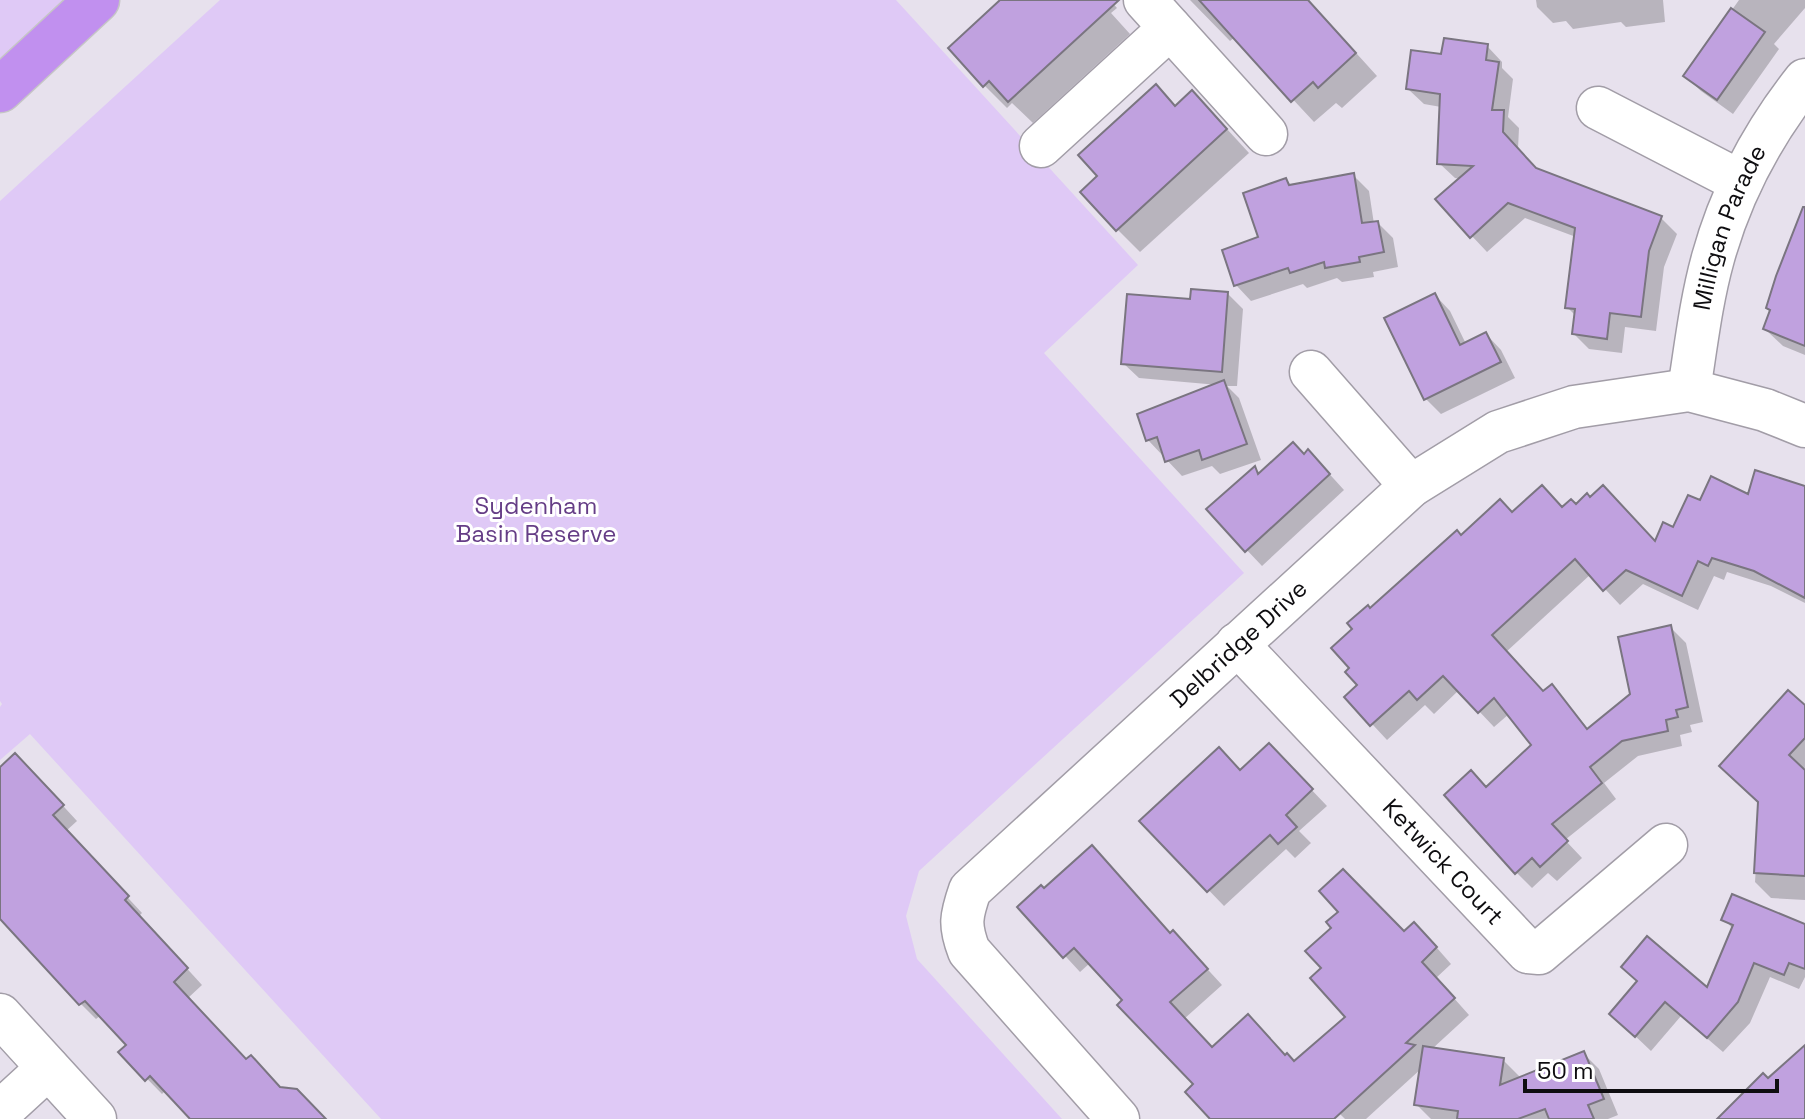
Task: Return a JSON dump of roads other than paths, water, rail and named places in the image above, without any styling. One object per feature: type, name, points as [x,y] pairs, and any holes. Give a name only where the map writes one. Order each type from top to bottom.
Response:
[{"type":"highway","points":[[0,90],[97,0]]},
{"type":"street","points":[[1041,146],[1158,14],[1266,134]]},
{"type":"street","name":"Milligan Parade","points":[[1689,390],[1713,259],[1728,213],[1771,126],[1805,80]]},
{"type":"street","points":[[1598,108],[1741,182]]},
{"type":"street","points":[[1311,372],[1411,486]]},
{"type":"street","name":"Delbridge Drive","points":[[1118,1119],[969,951],[961,932],[962,913],[970,890],[1411,486],[1498,432],[1574,407],[1689,390],[1765,410],[1805,426]]},
{"type":"street","name":"Ketwick Court","points":[[1237,644],[1528,952],[1539,953],[1666,845]]},
{"type":"street","points":[[0,1015],[95,1119]]},
{"type":"street","points":[[0,1112],[48,1068]]},
{"type":"park label","name":"Sydenham Basin Reserve","points":[[536,520]]}]
